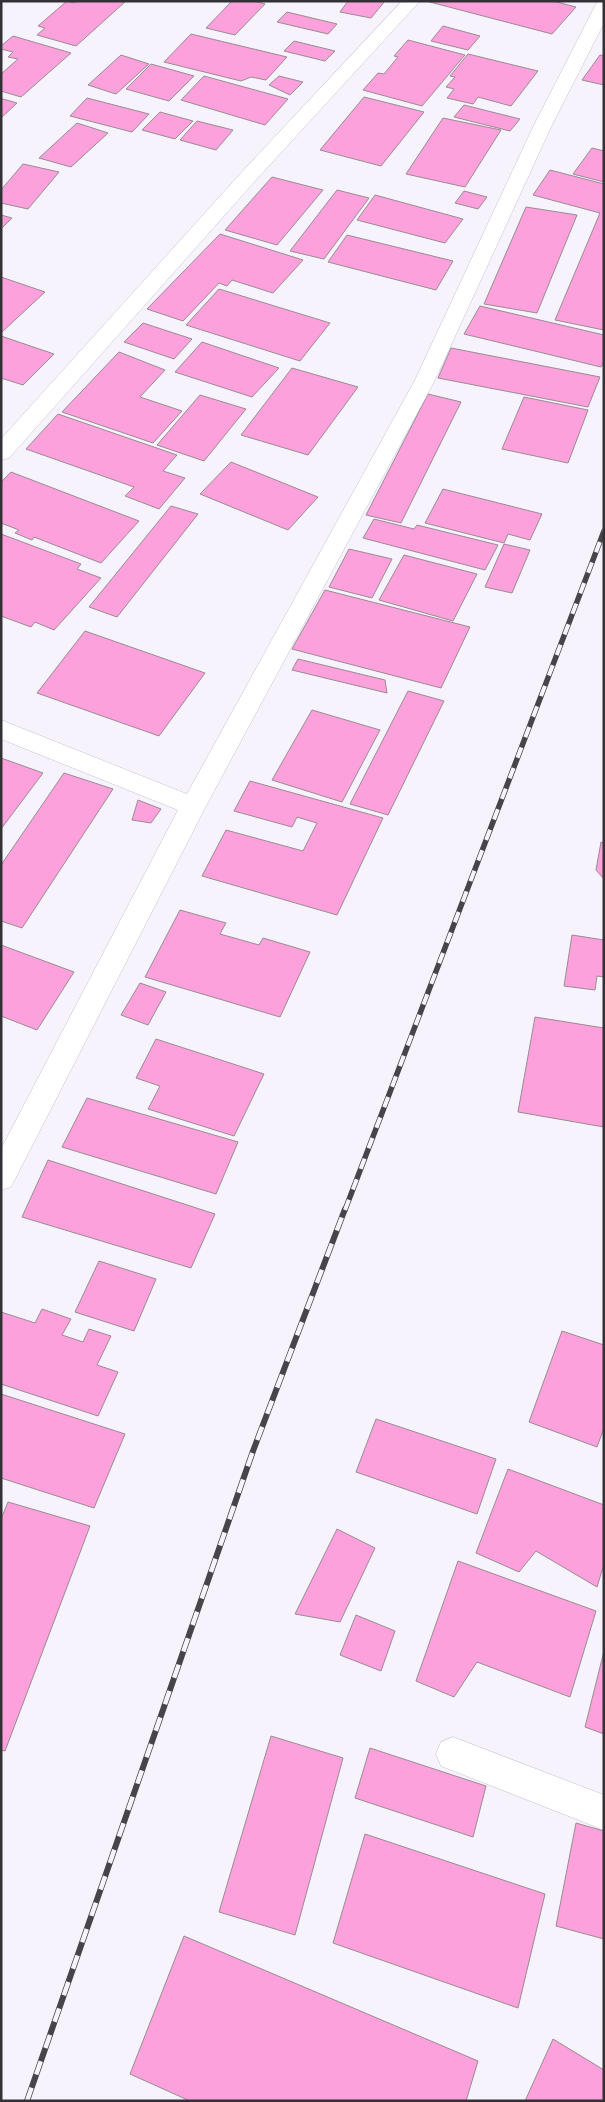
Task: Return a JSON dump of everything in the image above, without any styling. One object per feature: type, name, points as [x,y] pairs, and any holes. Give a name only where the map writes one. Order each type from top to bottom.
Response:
[{"type":"street","points":[[1,453],[248,177],[412,1]]},
{"type":"street","points":[[1,1178],[193,806],[425,380],[542,127],[604,6]]},
{"type":"street","points":[[1,729],[193,806]]},
{"type":"street","points":[[454,1754],[604,1813]]},
{"type":"building","points":[[67,1],[74,3],[77,1],[126,1],[76,46],[37,35],[45,28],[38,26]]},
{"type":"building","points":[[232,1],[254,1],[265,4],[235,35],[206,28]]},
{"type":"building","points":[[348,1],[385,1],[371,18],[340,12]]},
{"type":"building","points":[[426,1],[553,1],[576,7],[552,34]]},
{"type":"building","points":[[287,12],[337,24],[328,34],[277,22]]},
{"type":"building","points":[[443,26],[480,36],[468,50],[431,41]]},
{"type":"building","points":[[191,34],[287,57],[266,80],[251,77],[241,81],[164,62]]},
{"type":"building","points":[[13,36],[71,53],[21,97],[1,91],[1,74],[18,59],[8,57],[13,52],[1,49],[1,46]]},
{"type":"building","points":[[408,40],[465,55],[422,106],[363,90],[378,73],[384,74],[398,57],[394,56]]},
{"type":"building","points":[[294,41],[335,51],[325,61],[284,51]]},
{"type":"building","points":[[468,54],[538,71],[511,106],[478,97],[473,104],[447,98],[454,89],[446,87],[455,77],[450,76]]},
{"type":"building","points":[[121,55],[149,64],[116,94],[88,85]]},
{"type":"building","points":[[600,55],[604,56],[604,85],[582,80]]},
{"type":"building","points":[[151,64],[194,76],[169,101],[126,89]]},
{"type":"building","points":[[204,76],[288,99],[265,125],[181,100]]},
{"type":"building","points":[[279,76],[303,82],[290,95],[269,85]]},
{"type":"building","points":[[364,97],[424,112],[381,166],[320,150]]},
{"type":"building","points":[[87,98],[149,114],[132,132],[70,116]]},
{"type":"building","points":[[1,100],[17,103],[1,118]]},
{"type":"building","points":[[464,105],[520,119],[510,131],[454,117]]},
{"type":"building","points":[[160,112],[193,121],[175,139],[142,130]]},
{"type":"building","points":[[443,118],[501,130],[465,187],[406,174]]},
{"type":"building","points":[[197,121],[233,130],[216,150],[180,140]]},
{"type":"building","points":[[77,123],[108,133],[71,167],[39,158]]},
{"type":"building","points":[[592,148],[604,151],[604,182],[573,174]]},
{"type":"building","points":[[23,164],[59,172],[28,209],[1,203],[1,190]]},
{"type":"building","points":[[550,170],[604,184],[604,330],[555,320],[600,213],[533,195]]},
{"type":"building","points":[[272,177],[323,190],[277,245],[225,230]]},
{"type":"building","points":[[337,190],[369,198],[324,259],[290,251]]},
{"type":"building","points":[[464,191],[487,197],[478,209],[455,203]]},
{"type":"building","points":[[375,195],[463,219],[445,243],[357,220]]},
{"type":"building","points":[[526,207],[577,215],[537,313],[484,304]]},
{"type":"building","points":[[1,215],[12,218],[1,229]]},
{"type":"building","points":[[220,234],[303,260],[273,293],[232,280],[227,286],[219,283],[183,321],[147,309]]},
{"type":"building","points":[[347,235],[453,261],[436,290],[328,262]]},
{"type":"building","points":[[1,277],[45,292],[2,332],[1,332]]},
{"type":"building","points":[[219,289],[330,323],[300,361],[186,325]]},
{"type":"building","points":[[480,306],[604,335],[604,361],[601,367],[464,334]]},
{"type":"building","points":[[143,323],[192,339],[174,359],[124,342]]},
{"type":"building","points":[[1,336],[54,354],[23,385],[1,378]]},
{"type":"building","points":[[202,342],[279,368],[252,397],[175,372]]},
{"type":"building","points":[[451,348],[600,377],[588,407],[438,378]]},
{"type":"building","points":[[119,352],[165,370],[140,397],[182,411],[153,443],[62,412]]},
{"type":"building","points":[[292,368],[358,387],[308,455],[241,435]]},
{"type":"building","points":[[428,394],[461,402],[401,523],[366,515]]},
{"type":"building","points":[[200,395],[246,409],[204,461],[157,445]]},
{"type":"building","points":[[524,397],[588,410],[568,463],[502,449]]},
{"type":"building","points":[[58,414],[177,455],[163,471],[185,478],[159,509],[125,496],[134,487],[26,449]]},
{"type":"building","points":[[231,462],[318,497],[288,530],[200,494]]},
{"type":"building","points":[[11,472],[139,521],[101,563],[34,537],[32,540],[15,533],[19,530],[1,523],[1,482]]},
{"type":"building","points":[[443,489],[542,514],[530,540],[508,534],[504,543],[425,523]]},
{"type":"building","points":[[171,506],[198,514],[117,617],[89,607]]},
{"type":"building","points":[[374,519],[414,529],[417,525],[498,545],[485,570],[363,538]]},
{"type":"building","points":[[1,534],[81,564],[77,569],[101,578],[54,630],[35,622],[31,627],[1,616]]},
{"type":"building","points":[[504,544],[530,550],[512,593],[485,587]]},
{"type":"building","points":[[349,549],[392,559],[372,598],[329,587]]},
{"type":"building","points":[[404,555],[477,574],[453,621],[379,600]]},
{"type":"building","points":[[325,590],[470,627],[441,688],[292,649]]},
{"type":"building","points":[[85,631],[205,673],[159,736],[37,693]]},
{"type":"building","points":[[298,659],[385,680],[387,693],[292,670]]},
{"type":"building","points":[[408,691],[444,701],[388,815],[350,804]]},
{"type":"building","points":[[312,710],[380,730],[342,802],[272,780]]},
{"type":"building","points":[[1,758],[43,773],[1,829]]},
{"type":"building","points":[[64,773],[113,789],[22,928],[1,921],[1,865]]},
{"type":"building","points":[[250,781],[383,818],[337,915],[202,876],[226,830],[303,851],[317,823],[297,817],[292,827],[234,811]]},
{"type":"building","points":[[138,800],[161,809],[151,823],[132,820]]},
{"type":"building","points":[[601,842],[604,843],[604,879],[596,870]]},
{"type":"building","points":[[180,910],[226,923],[220,934],[259,945],[263,938],[310,952],[280,1017],[145,977]]},
{"type":"building","points":[[572,935],[604,940],[604,977],[597,976],[595,990],[564,986]]},
{"type":"building","points":[[1,945],[74,972],[37,1030],[1,1016]]},
{"type":"building","points":[[140,983],[166,992],[148,1025],[121,1015]]},
{"type":"building","points":[[535,1017],[604,1028],[604,1127],[518,1112]]},
{"type":"building","points":[[156,1039],[264,1074],[234,1136],[148,1109],[160,1086],[136,1078]]},
{"type":"building","points":[[87,1098],[238,1142],[216,1194],[62,1147]]},
{"type":"building","points":[[48,1160],[215,1214],[191,1268],[22,1217]]},
{"type":"building","points":[[99,1261],[156,1279],[134,1331],[75,1312]]},
{"type":"building","points":[[42,1309],[71,1319],[62,1335],[83,1342],[89,1329],[111,1336],[97,1365],[118,1372],[98,1416],[1,1384],[1,1312],[35,1323]]},
{"type":"building","points":[[562,1331],[604,1345],[604,1428],[597,1447],[529,1422]]},
{"type":"building","points":[[1,1394],[125,1434],[94,1508],[1,1478]]},
{"type":"building","points":[[376,1419],[496,1459],[477,1514],[356,1472]]},
{"type":"building","points":[[508,1469],[604,1505],[604,1564],[597,1587],[536,1551],[519,1572],[476,1553]]},
{"type":"building","points":[[8,1502],[90,1526],[5,1751],[1,1750],[1,1519]]},
{"type":"building","points":[[337,1529],[375,1548],[340,1622],[295,1614]]},
{"type":"building","points":[[458,1561],[596,1611],[570,1697],[477,1662],[454,1697],[416,1681]]},
{"type":"building","points":[[356,1615],[395,1631],[381,1671],[340,1655]]},
{"type":"building","points":[[604,1651],[604,1734],[585,1727]]},
{"type":"building","points":[[271,1736],[343,1758],[295,1935],[219,1912]]},
{"type":"building","points":[[370,1748],[486,1786],[473,1837],[355,1798]]},
{"type":"building","points":[[576,1823],[604,1831],[604,1939],[556,1926]]},
{"type":"building","points":[[365,1834],[545,1894],[518,2008],[333,1943]]},
{"type":"building","points":[[184,1936],[478,2061],[466,2101],[190,2101],[130,2074]]},
{"type":"building","points":[[553,2039],[604,2070],[604,2101],[525,2101]]},
{"type":"railway","points":[[345,1210],[604,531]]},
{"type":"railway","points":[[27,2101],[253,1451],[345,1209]]}]
